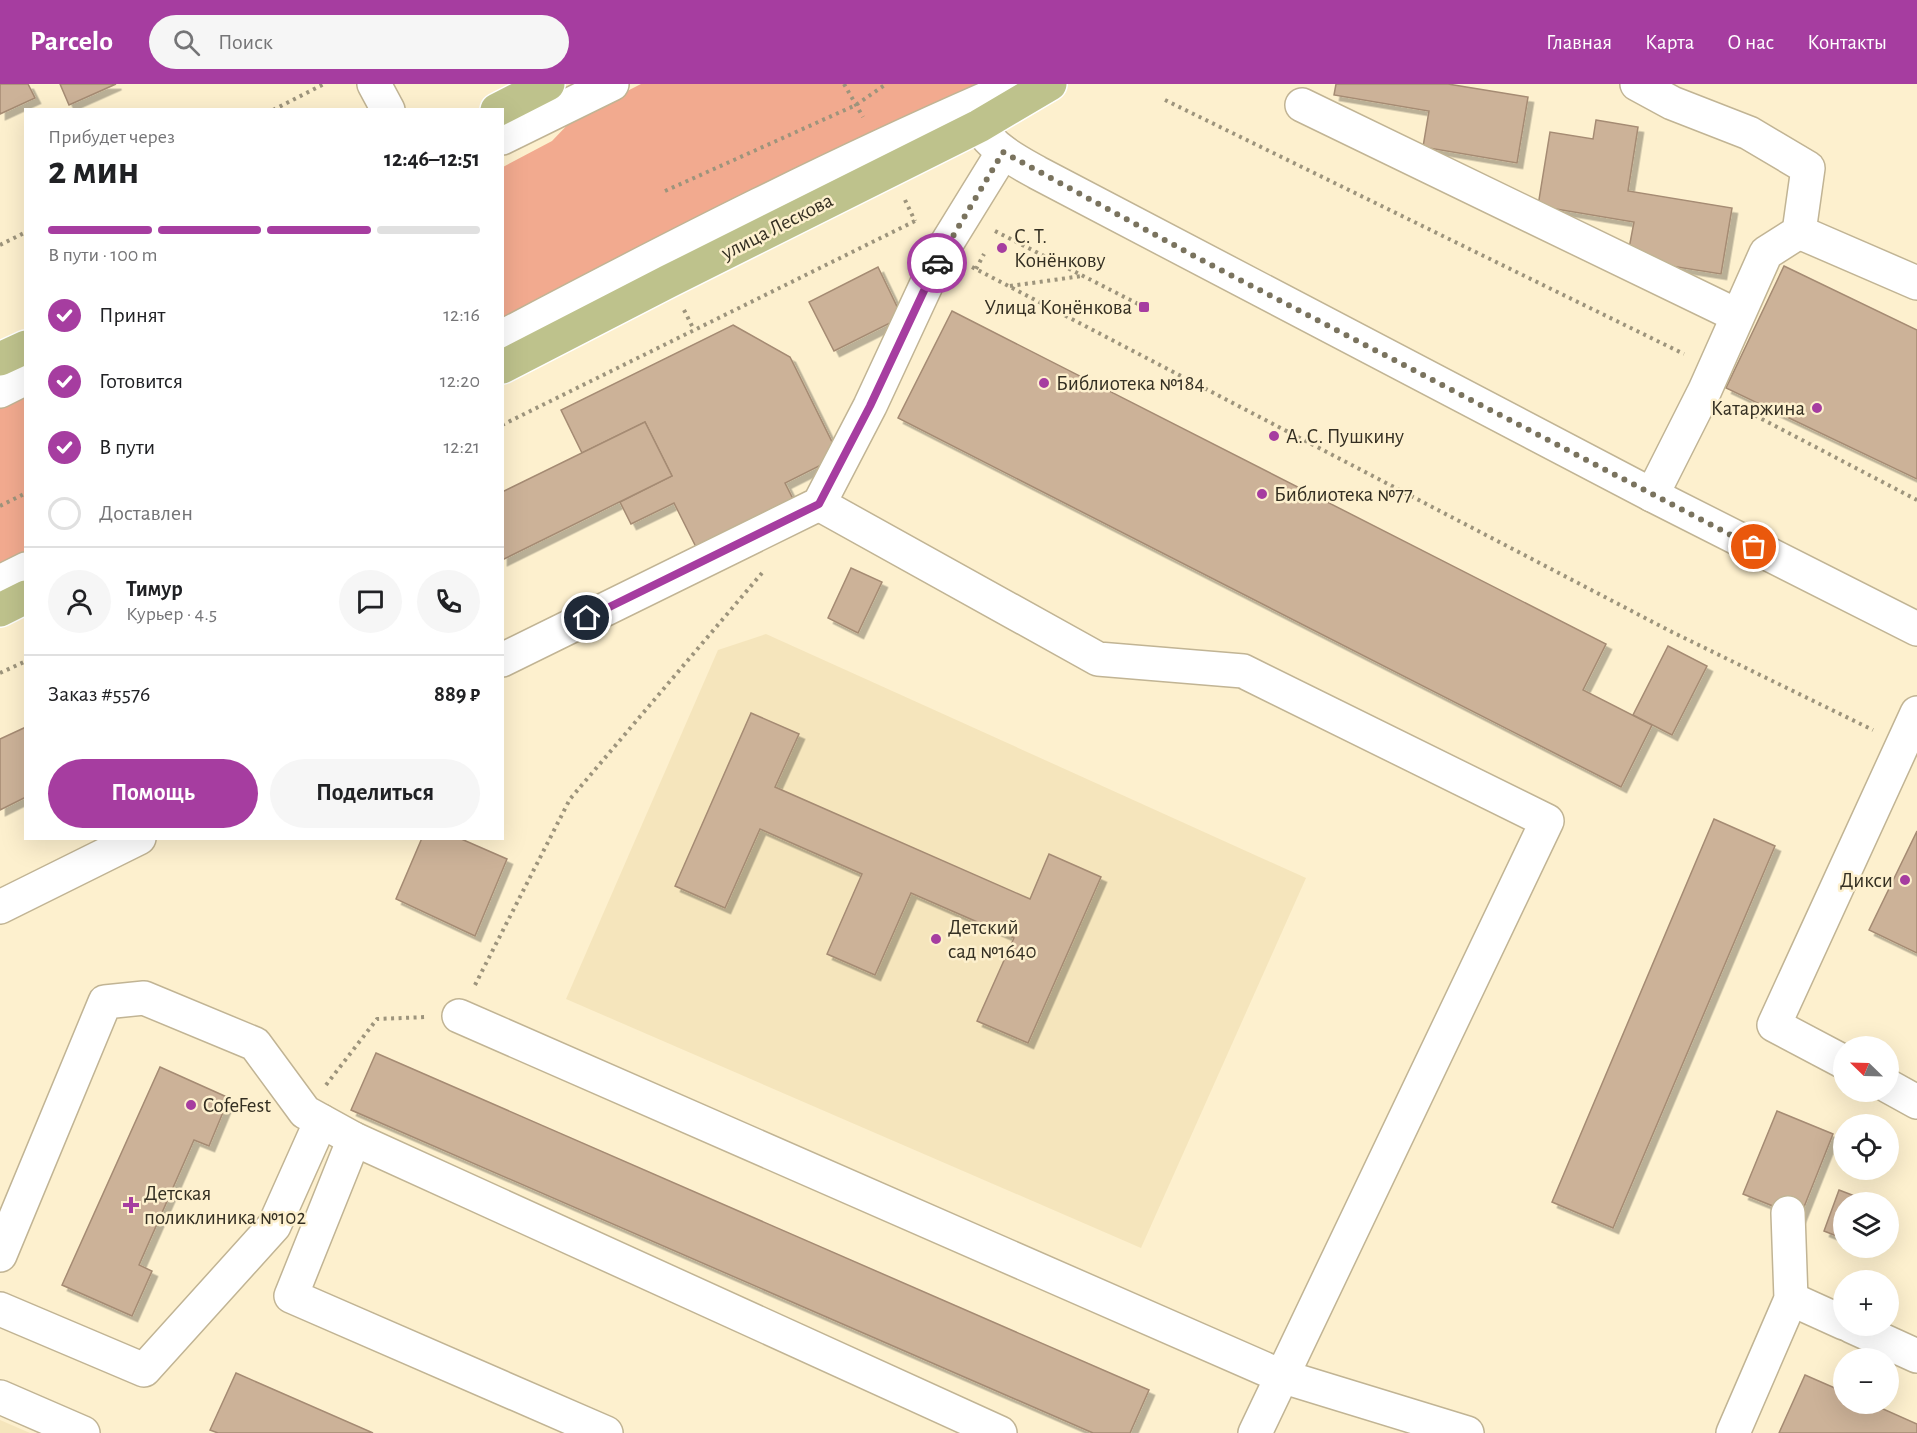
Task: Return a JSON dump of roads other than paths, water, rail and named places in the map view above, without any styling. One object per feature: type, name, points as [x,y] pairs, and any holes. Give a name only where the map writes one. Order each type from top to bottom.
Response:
[{"type":"main road","name":"улица Лескова","points":[[506,355],[700,265],[979,126],[1050,84]]},
{"type":"main road","points":[[504,108],[553,97]]},
{"type":"main road","points":[[0,359],[24,348]]},
{"type":"main road","points":[[0,610],[24,598]]},
{"type":"street","points":[[374,84],[387,108]]},
{"type":"street","points":[[504,136],[553,97],[577,84]]},
{"type":"street","points":[[553,97],[612,84]]},
{"type":"street","name":"улица Лескова","points":[[506,355],[624,273],[945,116],[1020,84]]},
{"type":"street","points":[[1636,84],[1672,104],[1749,133],[1808,168],[1799,232],[1766,254],[1709,379],[1652,495]]},
{"type":"street","points":[[504,153],[534,138],[553,97]]},
{"type":"street","points":[[1302,105],[1737,315]]},
{"type":"street","points":[[979,126],[987,140],[1003,152],[1652,495],[1917,628]]},
{"type":"street","points":[[504,659],[819,504],[870,406],[942,251],[1003,152]]},
{"type":"street","points":[[1799,232],[1917,283]]},
{"type":"street","points":[[0,391],[24,379]]},
{"type":"street","points":[[819,504],[1098,659],[1243,671],[1547,820],[1255,1433]]},
{"type":"street","points":[[0,582],[24,571]]},
{"type":"street","points":[[1833,1056],[1774,1025],[1912,724]]},
{"type":"street","points":[[0,907],[135,840]]},
{"type":"street","points":[[0,1255],[105,1002],[144,998],[255,1044],[313,1117],[354,1139],[1000,1433]]},
{"type":"street","points":[[459,1017],[1281,1376],[1467,1433]]},
{"type":"street","points":[[1899,1092],[1917,1102]]},
{"type":"street","points":[[0,1309],[144,1370],[274,1226],[313,1117]]},
{"type":"street","points":[[354,1139],[291,1296],[606,1433]]},
{"type":"street","points":[[1733,1433],[1791,1299],[1788,1213]]},
{"type":"street","points":[[1791,1299],[1833,1318]]},
{"type":"street","points":[[1873,1336],[1917,1356]]},
{"type":"street","points":[[0,1398],[83,1433]]},
{"type":"place","name":"С. Т. Конёнкову","points":[[1002,248]]},
{"type":"place","name":"Улица Конёнкова","points":[[1144,307]]},
{"type":"place","name":"Библиотека №184","points":[[1044,383]]},
{"type":"place","name":"Катаржина","points":[[1817,408]]},
{"type":"place","name":"А. С. Пушкину","points":[[1274,436]]},
{"type":"place","name":"Библиотека №77","points":[[1262,494]]},
{"type":"place","name":"Дикси","points":[[1905,880]]},
{"type":"place","name":"Детский сад №1640","points":[[936,939]]},
{"type":"place","name":"CofeFest","points":[[191,1105]]},
{"type":"place","name":"Детская поликлиника №102","points":[[131,1205]]}]
